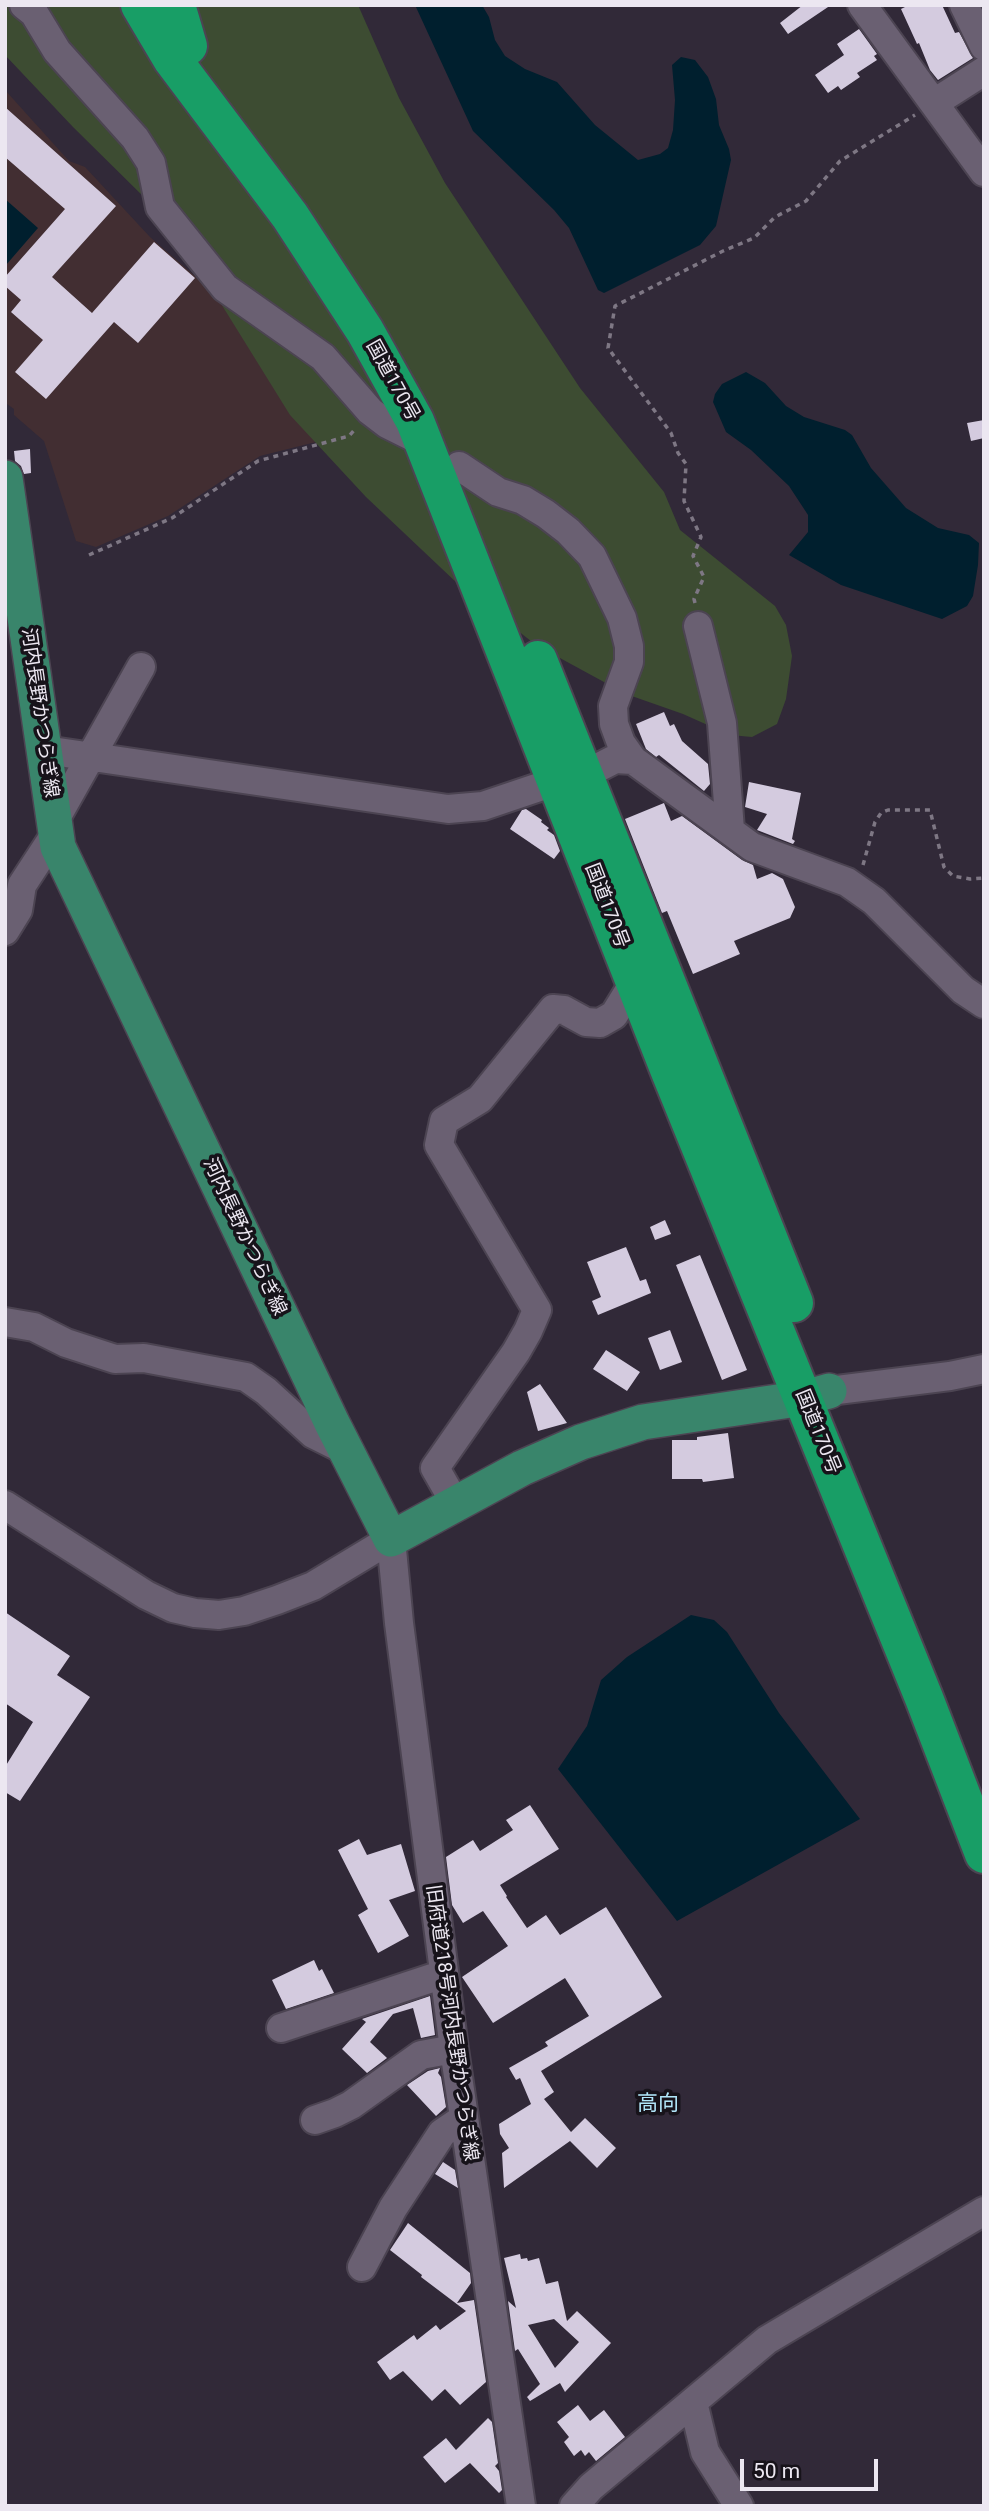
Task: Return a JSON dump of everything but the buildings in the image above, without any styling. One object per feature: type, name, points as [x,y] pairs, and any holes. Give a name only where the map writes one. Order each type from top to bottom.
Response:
[{"type":"highway","points":[[125,5],[180,52]]},
{"type":"highway","name":"国道170号","points":[[140,5],[306,201],[383,319],[434,412],[482,516],[635,981],[816,1395],[984,1792]]},
{"type":"highway","name":"国道170号","points":[[163,5],[180,52],[365,331],[415,421],[570,778],[816,1395],[984,1854]]},
{"type":"highway","points":[[176,5],[180,52]]},
{"type":"main road","name":"河内長野かつらぎ線","points":[[5,478],[58,847],[345,1450],[391,1539]]},
{"type":"main road","points":[[391,1539],[522,1468],[582,1442],[643,1422],[816,1395]]},
{"type":"street","points":[[24,5],[34,13],[57,51],[135,138],[151,163],[160,206],[225,288],[323,357],[370,411],[387,424],[423,442]]},
{"type":"street","points":[[862,5],[984,172]]},
{"type":"street","points":[[964,5],[984,46]]},
{"type":"street","points":[[934,103],[984,71]]},
{"type":"street","points":[[459,466],[498,492],[523,500],[546,514],[568,531],[592,556],[608,584],[622,618],[629,646],[629,662],[613,706],[614,724],[621,743],[633,760],[752,848],[847,882],[856,888],[874,901],[963,990],[984,1004]]},
{"type":"street","points":[[698,626],[722,723],[730,830]]},
{"type":"street","points":[[5,931],[18,910],[14,883],[55,827],[141,667]]},
{"type":"street","points":[[45,750],[448,809],[483,807],[570,778],[615,759],[633,760]]},
{"type":"street","points":[[455,1503],[435,1468],[516,1352],[537,1310],[439,1145],[444,1121],[480,1099],[553,1009],[564,1010],[586,1022],[600,1023],[614,1015],[635,981]]},
{"type":"street","points":[[5,1322],[34,1327],[66,1343],[115,1359],[144,1358],[246,1377],[266,1391],[313,1434],[345,1450]]},
{"type":"street","points":[[816,1395],[984,1369]]},
{"type":"street","points":[[5,1505],[146,1595],[173,1608],[195,1613],[219,1615],[244,1611],[277,1600],[313,1586],[391,1539]]},
{"type":"street","name":"旧府道218号河内長野かつらぎ線","points":[[391,1539],[398,1623],[454,2049],[522,2506]]},
{"type":"street","points":[[281,2028],[444,1974]]},
{"type":"street","points":[[315,2120],[351,2105],[421,2055],[454,2049]]},
{"type":"street","points":[[362,2267],[393,2208],[442,2133],[464,2118]]},
{"type":"street","points":[[574,2506],[591,2487],[767,2340],[984,2211]]},
{"type":"street","points":[[693,2402],[705,2452],[739,2506]]},
{"type":"path","points":[[698,626],[694,599],[704,577],[693,556],[701,537],[684,501],[686,464],[678,453],[671,433],[608,348],[615,306],[723,251],[754,239],[775,217],[806,201],[840,161],[934,103]]},
{"type":"path","points":[[89,555],[172,518],[258,461],[349,436],[370,411]]},
{"type":"path","points":[[856,888],[875,822],[881,813],[888,810],[930,810],[944,867],[953,876],[984,878]]},
{"type":"shaded area","points":[[5,90],[69,161],[85,167],[150,237],[251,325],[332,438],[260,456],[168,516],[96,547],[76,541],[44,441],[14,415],[14,409],[7,404],[5,393]]},
{"type":"green space","points":[[5,5],[358,5],[399,98],[445,183],[580,388],[664,492],[680,530],[775,606],[786,625],[792,656],[786,699],[777,724],[752,737],[730,735],[683,714],[626,694],[536,645],[458,584],[366,497],[290,415],[202,273],[149,202],[5,55]]},
{"type":"water","points":[[415,5],[482,5],[489,17],[495,40],[505,56],[525,69],[557,82],[595,125],[638,160],[660,154],[668,148],[673,130],[675,100],[672,65],[681,57],[695,60],[708,77],[716,99],[719,125],[731,160],[716,226],[700,245],[604,293],[598,290],[569,228],[473,131]]},
{"type":"water","points":[[5,199],[38,228],[6,265],[5,264]]},
{"type":"water","points":[[746,372],[765,383],[786,406],[804,417],[845,430],[852,435],[871,468],[906,508],[938,528],[969,535],[979,543],[973,596],[967,606],[942,619],[841,585],[789,555],[808,532],[808,515],[789,486],[751,450],[726,432],[713,402],[722,384]]},
{"type":"water","points":[[691,1615],[714,1620],[727,1632],[779,1713],[860,1819],[677,1921],[558,1769],[587,1726],[601,1680],[627,1657]]},
{"type":"district","name":"高向","points":[[658,2105]]}]
